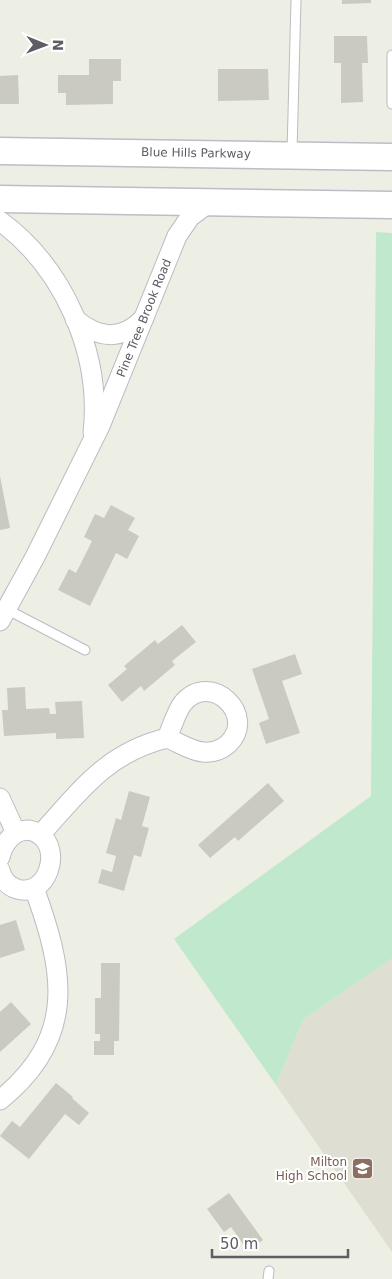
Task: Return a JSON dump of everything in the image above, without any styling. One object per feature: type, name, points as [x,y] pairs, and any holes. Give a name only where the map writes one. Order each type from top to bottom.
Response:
[{"type":"main road","name":"Blue Hills Parkway","points":[[0,151],[392,157]]},
{"type":"main road","points":[[0,199],[392,205]]},
{"type":"street","name":"Pine Tree Brook Road","points":[[2,616],[92,444],[178,236],[190,218],[210,202]]},
{"type":"street","name":"Pine Tree Brook Road","points":[[0,221],[23,240],[44,264],[61,290],[75,319],[86,349],[92,382],[94,414],[92,444]]},
{"type":"street","points":[[75,319],[89,330],[114,335],[130,330],[144,318]]},
{"type":"street","points":[[40,835],[87,784],[114,760],[137,748],[168,738]]},
{"type":"street","points":[[0,798],[16,833]]},
{"type":"street","points":[[0,857],[8,839],[16,833],[27,831],[40,835],[50,850],[50,866],[43,881],[34,888],[18,889],[10,886],[1,877]]},
{"type":"street","points":[[0,1100],[20,1083],[37,1063],[50,1039],[57,1014],[56,962],[34,888]]},
{"type":"lane","points":[[292,155],[296,0]]},
{"type":"lane","points":[[392,55],[392,104]]},
{"type":"lane","points":[[2,616],[85,650]]},
{"type":"shaded area","name":"Milton High School","points":[[392,958],[392,1252],[276,1085],[303,1020]]},
{"type":"green space","points":[[376,232],[392,233],[392,958],[303,1020],[276,1085],[174,939],[371,796]]},
{"type":"building","points":[[342,0],[371,0],[371,3],[342,4]]},
{"type":"building","points":[[334,36],[367,36],[368,63],[362,63],[363,102],[341,103],[341,63],[334,63]]},
{"type":"building","points":[[89,59],[121,59],[121,81],[113,81],[113,104],[66,105],[66,93],[58,93],[58,75],[89,75]]},
{"type":"building","points":[[218,69],[268,69],[269,100],[218,101]]},
{"type":"building","points":[[18,75],[19,104],[0,104],[0,76]]},
{"type":"building","points":[[0,476],[10,528],[0,530]]},
{"type":"building","points":[[111,505],[135,518],[128,530],[139,536],[127,559],[116,553],[90,606],[58,590],[69,569],[76,573],[92,541],[84,537],[95,514],[104,518]]},
{"type":"building","points":[[182,625],[196,642],[172,661],[175,665],[144,691],[141,686],[122,702],[108,685],[127,669],[124,666],[155,640],[158,644]]},
{"type":"building","points":[[295,654],[302,674],[282,681],[300,733],[266,744],[259,723],[269,719],[252,669]]},
{"type":"building","points":[[25,687],[26,709],[49,708],[50,714],[56,714],[55,702],[82,701],[84,738],[56,739],[56,733],[4,736],[2,710],[8,710],[7,688]]},
{"type":"building","points":[[268,783],[284,801],[238,841],[235,837],[210,858],[198,845]]},
{"type":"building","points":[[129,791],[150,797],[142,826],[149,828],[141,857],[134,855],[124,891],[98,883],[102,869],[112,872],[116,856],[106,853],[116,818],[121,820]]},
{"type":"building","points":[[16,920],[25,950],[0,958],[0,925]]},
{"type":"building","points":[[101,963],[120,963],[119,1041],[114,1041],[114,1055],[94,1055],[94,1041],[100,1041],[100,1034],[95,1034],[95,998],[101,998]]},
{"type":"building","points":[[11,1002],[31,1024],[0,1052],[0,1012]]},
{"type":"building","points":[[56,1083],[89,1113],[79,1125],[65,1114],[29,1159],[0,1136],[12,1121],[20,1127]]},
{"type":"building","points":[[229,1193],[263,1240],[248,1251],[231,1227],[224,1232],[207,1209]]},
{"type":"place","name":"Milton High School","points":[[363,1169]]}]
